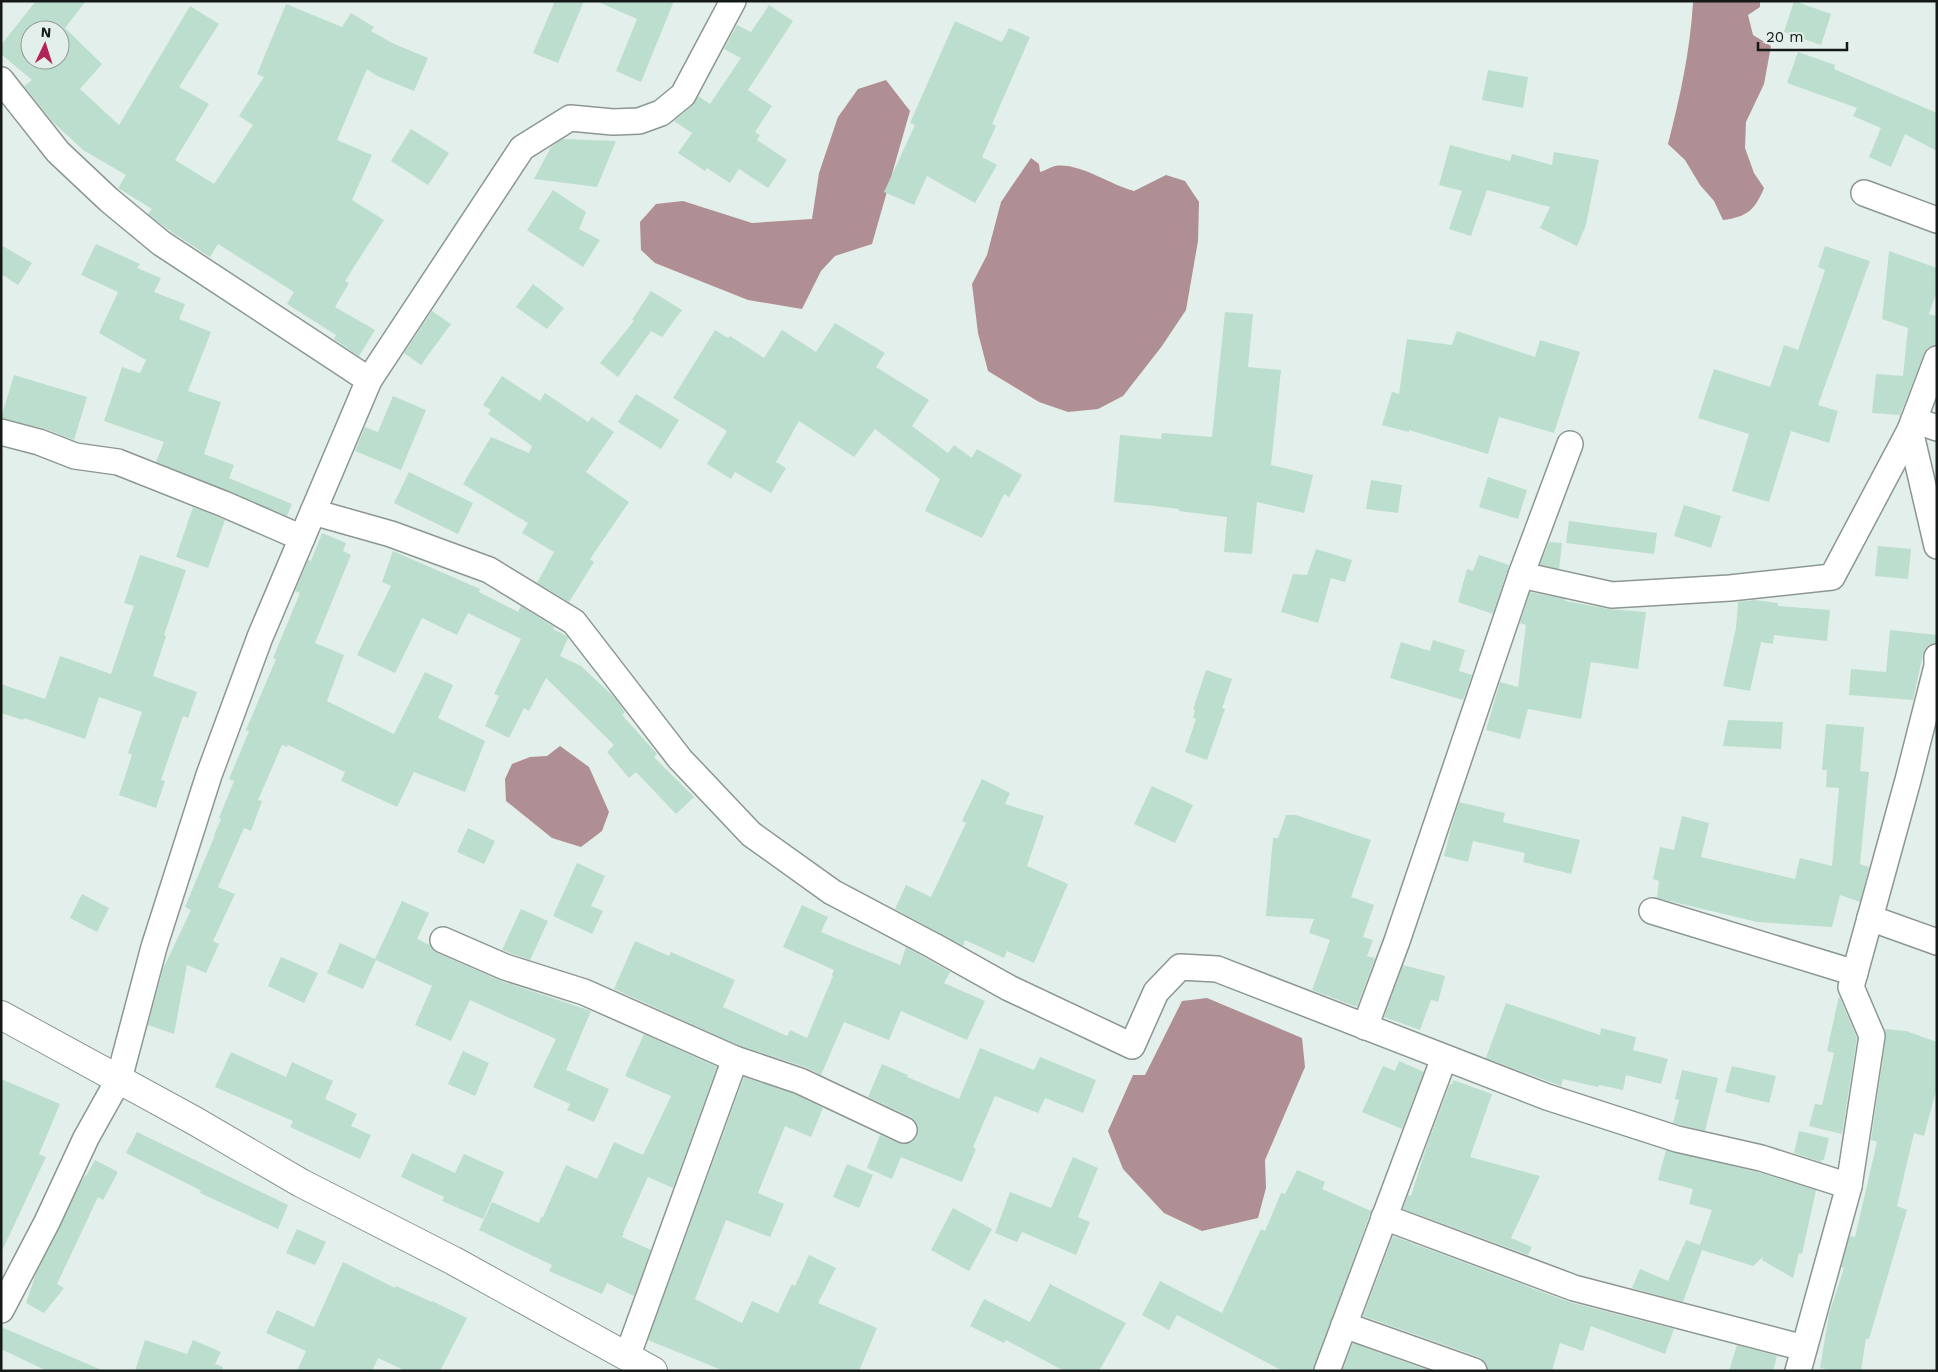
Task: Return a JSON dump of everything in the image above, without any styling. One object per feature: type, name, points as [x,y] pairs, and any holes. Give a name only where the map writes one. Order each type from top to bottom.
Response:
[{"type":"street","points":[[1,1310],[48,1222],[86,1138],[119,1079],[154,947],[209,775],[260,637],[369,380],[522,148],[570,118],[613,122],[639,121],[661,113],[683,95],[733,1]]},
{"type":"street","points":[[1,80],[58,152],[109,200],[161,243],[369,380]]},
{"type":"street","points":[[1864,193],[1937,220]]},
{"type":"street","points":[[1521,575],[1612,595],[1730,588],[1832,577],[1912,425],[1937,359]]},
{"type":"street","points":[[1912,425],[1937,428]]},
{"type":"street","points":[[1912,425],[1937,546]]},
{"type":"street","points":[[1,432],[39,442],[75,456],[118,462],[224,504],[302,538]]},
{"type":"street","points":[[1365,1027],[1398,941],[1521,575],[1570,444]]},
{"type":"street","points":[[313,512],[390,534],[489,570],[574,622],[680,759],[750,834],[832,892],[1009,988],[1132,1046],[1156,992],[1180,967],[1217,969],[1547,1097],[1677,1140],[1761,1158],[1849,1186]]},
{"type":"street","points":[[1384,1217],[1574,1288],[1801,1359],[1849,1186],[1872,1036],[1851,987],[1908,780],[1936,667]]},
{"type":"street","points":[[1652,911],[1855,973]]},
{"type":"street","points":[[1870,918],[1937,942]]},
{"type":"street","points":[[443,940],[505,966],[584,992],[735,1060],[800,1081],[904,1130]]},
{"type":"street","points":[[1,1015],[119,1079],[301,1183],[454,1261],[653,1371]]},
{"type":"street","points":[[1327,1371],[1444,1058]]},
{"type":"street","points":[[628,1357],[735,1060]]},
{"type":"street","points":[[1344,1325],[1474,1371]]},
{"type":"shaded area","points":[[1695,1],[1760,1],[1760,7],[1748,15],[1753,35],[1771,46],[1764,84],[1746,122],[1745,148],[1754,173],[1764,188],[1757,202],[1749,211],[1731,219],[1723,220],[1714,201],[1700,185],[1685,160],[1668,144],[1684,74],[1690,39],[1693,3]]},
{"type":"shaded area","points":[[886,80],[910,111],[872,244],[835,256],[821,271],[802,309],[748,300],[655,263],[641,250],[640,222],[656,204],[683,201],[752,223],[812,219],[819,173],[838,117],[858,89]]},
{"type":"shaded area","points":[[1031,158],[1039,164],[1040,172],[1055,166],[1074,167],[1134,191],[1166,175],[1185,181],[1199,202],[1198,241],[1186,310],[1162,346],[1123,396],[1098,409],[1068,412],[1039,402],[988,371],[978,333],[972,284],[987,255],[1001,202]]},
{"type":"shaded area","points":[[560,746],[589,767],[609,812],[602,831],[581,847],[552,838],[506,801],[505,779],[512,764],[530,757],[547,756]]},
{"type":"shaded area","points":[[1207,998],[1302,1038],[1305,1067],[1265,1160],[1266,1188],[1258,1218],[1202,1231],[1164,1213],[1123,1169],[1108,1131],[1133,1075],[1145,1075],[1182,1001]]},
{"type":"building","points":[[36,1],[86,1],[70,22],[70,20],[21,20]]},
{"type":"building","points":[[555,1],[584,1],[558,63],[533,53]]},
{"type":"building","points":[[596,1],[674,1],[641,82],[616,71],[637,19]]},
{"type":"building","points":[[1794,1],[1831,14],[1821,45],[1784,32]]},
{"type":"building","points":[[286,4],[342,27],[351,13],[374,27],[371,31],[392,43],[428,58],[414,91],[377,76],[367,69],[337,140],[372,155],[352,200],[384,220],[345,281],[349,283],[335,307],[375,330],[359,356],[334,339],[336,335],[287,304],[294,292],[218,244],[210,257],[148,214],[152,209],[118,188],[126,175],[83,150],[53,122],[24,86],[32,80],[20,70],[70,70],[70,33],[102,64],[80,89],[119,125],[190,6],[219,24],[179,87],[209,104],[175,160],[214,184],[253,125],[239,116],[264,77],[257,74]]},
{"type":"building","points":[[769,5],[793,21],[748,90],[772,106],[755,132],[760,135],[757,140],[787,160],[768,188],[739,169],[730,183],[707,168],[705,171],[678,153],[692,133],[674,121],[692,106],[698,96],[710,104],[741,58],[724,49],[737,25],[751,32]]},
{"type":"building","points":[[20,21],[20,70],[1,54],[1,45]]},
{"type":"building","points":[[955,21],[1002,42],[1009,28],[1030,37],[992,124],[996,126],[982,157],[997,165],[975,203],[927,176],[914,205],[884,192],[915,125],[910,123]]},
{"type":"building","points":[[1798,52],[1835,65],[1834,69],[1937,113],[1937,151],[1905,134],[1891,167],[1869,157],[1881,128],[1853,116],[1857,108],[1787,83]]},
{"type":"building","points":[[1488,70],[1528,77],[1523,108],[1482,100]]},
{"type":"building","points":[[411,129],[449,153],[428,185],[391,161]]},
{"type":"building","points":[[563,139],[616,141],[597,187],[534,179],[551,147]]},
{"type":"building","points":[[1450,145],[1510,161],[1512,154],[1552,165],[1554,152],[1599,160],[1586,225],[1577,246],[1540,228],[1550,207],[1487,190],[1471,236],[1449,229],[1462,191],[1439,185]]},
{"type":"building","points":[[553,190],[586,212],[579,229],[600,240],[583,267],[527,230]]},
{"type":"building","points":[[96,244],[140,264],[137,268],[161,278],[154,292],[185,304],[179,319],[211,332],[188,391],[221,402],[204,454],[234,465],[229,478],[292,504],[287,516],[156,462],[164,442],[104,421],[122,367],[140,373],[146,360],[99,333],[118,292],[81,275]]},
{"type":"building","points":[[1,245],[32,263],[18,285],[1,274]]},
{"type":"building","points":[[1825,246],[1870,261],[1818,405],[1838,411],[1829,443],[1791,431],[1769,502],[1732,491],[1749,434],[1698,418],[1714,369],[1770,387],[1784,345],[1798,350],[1825,270],[1818,267]]},
{"type":"building","points":[[1889,251],[1937,268],[1937,291],[1929,314],[1937,316],[1937,345],[1928,348],[1924,354],[1900,415],[1872,413],[1876,374],[1903,376],[1908,328],[1882,319]]},
{"type":"building","points":[[533,284],[564,308],[547,329],[516,307]]},
{"type":"building","points":[[651,291],[682,310],[662,337],[651,331],[618,377],[600,363],[634,321],[632,320]]},
{"type":"building","points":[[432,311],[451,324],[421,365],[404,353]]},
{"type":"building","points":[[1225,312],[1253,314],[1248,367],[1281,370],[1271,465],[1313,475],[1304,513],[1257,502],[1252,554],[1224,552],[1227,517],[1179,511],[1179,509],[1114,502],[1120,435],[1161,439],[1162,433],[1212,437]]},
{"type":"building","points":[[835,323],[885,353],[876,367],[929,400],[912,426],[948,453],[954,445],[972,458],[977,449],[1022,475],[1009,497],[1004,494],[982,538],[925,511],[940,479],[875,429],[854,457],[799,421],[776,462],[786,468],[771,493],[735,472],[731,479],[707,464],[727,431],[673,398],[715,330],[728,338],[730,336],[764,358],[782,330],[816,352]]},
{"type":"building","points":[[1457,331],[1535,357],[1540,340],[1580,352],[1554,433],[1499,417],[1488,454],[1409,430],[1409,432],[1382,425],[1392,392],[1399,394],[1407,339],[1452,345]]},
{"type":"building","points":[[14,375],[87,397],[74,440],[43,428],[1,418]]},
{"type":"building","points":[[502,376],[540,401],[545,393],[588,422],[592,417],[614,432],[586,472],[629,502],[590,559],[594,562],[569,602],[537,583],[554,552],[522,533],[528,523],[463,484],[491,437],[529,453],[532,446],[488,414],[491,410],[483,405]]},
{"type":"building","points":[[636,394],[679,420],[661,449],[618,422]]},
{"type":"building","points":[[393,396],[426,410],[401,470],[355,451],[365,427],[378,432]]},
{"type":"building","points":[[409,472],[473,503],[458,534],[394,503]]},
{"type":"building","points":[[1488,477],[1527,490],[1518,519],[1479,507]]},
{"type":"building","points":[[1371,480],[1402,485],[1398,513],[1366,509]]},
{"type":"building","points":[[1684,505],[1721,516],[1711,548],[1674,536]]},
{"type":"building","points":[[193,507],[225,520],[208,568],[176,557]]},
{"type":"building","points":[[1569,521],[1657,533],[1654,554],[1566,543]]},
{"type":"building","points":[[322,533],[346,543],[343,551],[351,555],[315,643],[344,655],[327,701],[394,734],[425,672],[453,685],[438,718],[485,741],[465,792],[414,772],[397,807],[341,781],[345,772],[288,745],[287,747],[282,745],[258,800],[262,801],[251,831],[244,828],[218,887],[235,894],[213,941],[219,944],[206,973],[187,965],[174,1034],[148,1025],[163,969],[191,910],[185,907],[221,819],[219,818],[234,781],[229,779],[249,731],[246,730],[276,659],[273,658],[300,593],[295,591],[308,560],[311,561]]},
{"type":"building","points":[[1549,542],[1562,543],[1559,569],[1540,565]]},
{"type":"building","points":[[1878,546],[1911,549],[1908,579],[1875,576]]},
{"type":"building","points":[[1316,549],[1352,560],[1345,582],[1331,578],[1318,623],[1281,612],[1293,574],[1307,575]]},
{"type":"building","points":[[393,551],[480,589],[479,592],[518,612],[521,606],[554,627],[553,629],[567,636],[568,638],[560,656],[581,666],[615,698],[625,712],[622,715],[657,754],[654,757],[694,797],[676,814],[636,772],[629,778],[607,752],[614,745],[546,678],[529,711],[524,708],[509,738],[485,726],[499,696],[494,694],[521,639],[468,613],[457,635],[422,618],[395,673],[357,655],[391,586],[382,582]]},
{"type":"building","points":[[140,555],[186,570],[164,635],[166,636],[153,676],[197,692],[188,718],[183,716],[161,780],[165,781],[156,808],[119,795],[132,755],[128,753],[142,712],[99,697],[85,739],[24,718],[23,720],[1,713],[1,684],[45,699],[60,656],[111,674],[134,606],[124,603]]},
{"type":"building","points":[[1479,555],[1509,565],[1493,614],[1458,602],[1467,569],[1473,571]]},
{"type":"building","points":[[1530,592],[1609,609],[1646,612],[1638,669],[1591,662],[1581,719],[1528,709],[1520,739],[1486,730],[1500,682],[1518,687],[1526,625],[1520,623]]},
{"type":"building","points":[[1755,600],[1778,603],[1778,606],[1830,610],[1827,641],[1774,635],[1773,644],[1761,642],[1750,691],[1723,686],[1736,628],[1738,602]]},
{"type":"building","points":[[1890,630],[1937,635],[1937,643],[1929,645],[1924,650],[1913,700],[1849,695],[1851,669],[1886,672]]},
{"type":"building","points":[[1433,640],[1465,650],[1459,671],[1472,675],[1463,700],[1390,678],[1401,642],[1430,651]]},
{"type":"building","points":[[1206,670],[1232,679],[1222,708],[1225,709],[1207,760],[1185,752],[1196,719],[1193,718],[1195,710],[1193,709]]},
{"type":"building","points":[[1728,720],[1783,722],[1781,749],[1723,746]]},
{"type":"building","points":[[1826,724],[1864,727],[1860,771],[1869,772],[1860,864],[1869,867],[1860,902],[1840,895],[1832,927],[1757,922],[1657,898],[1659,881],[1653,879],[1660,847],[1674,850],[1682,816],[1709,823],[1701,857],[1795,879],[1800,858],[1832,866],[1839,788],[1826,787],[1827,770],[1822,770]]},
{"type":"building","points":[[982,779],[1010,793],[1005,804],[1044,816],[1027,866],[1068,884],[1034,963],[1007,951],[1004,958],[965,940],[963,946],[895,909],[906,885],[931,897],[966,823],[962,821]]},
{"type":"building","points":[[1152,786],[1193,805],[1175,843],[1134,824]]},
{"type":"building","points":[[1459,802],[1505,813],[1503,822],[1580,840],[1571,874],[1523,862],[1525,853],[1473,841],[1468,862],[1444,856]]},
{"type":"building","points":[[1286,815],[1296,815],[1371,840],[1351,897],[1374,905],[1363,937],[1373,940],[1367,956],[1375,958],[1357,1007],[1312,990],[1330,940],[1309,933],[1314,919],[1266,916],[1273,838],[1278,838]]},
{"type":"building","points":[[468,828],[495,841],[484,864],[457,852]]},
{"type":"building","points":[[577,863],[605,876],[591,906],[603,911],[592,934],[553,916]]},
{"type":"building","points":[[82,894],[109,908],[97,932],[70,918]]},
{"type":"building","points":[[402,901],[429,913],[417,939],[430,945],[437,953],[501,981],[591,1011],[566,1070],[609,1089],[594,1122],[567,1110],[570,1104],[533,1087],[556,1039],[470,1000],[451,1041],[415,1025],[432,986],[376,960],[363,989],[327,973],[340,943],[375,959]]},
{"type":"building","points":[[802,905],[828,917],[821,932],[900,965],[906,947],[950,972],[944,983],[985,1001],[967,1040],[901,1011],[889,1040],[844,1022],[821,1075],[805,1067],[740,1046],[614,989],[635,941],[669,956],[671,952],[735,980],[723,1007],[787,1036],[790,1030],[807,1038],[834,970],[783,947]]},
{"type":"building","points":[[521,909],[548,921],[530,960],[502,950]]},
{"type":"building","points":[[281,957],[318,973],[304,1003],[268,986]]},
{"type":"building","points":[[1403,965],[1445,976],[1438,1002],[1431,1000],[1420,1030],[1384,1017]]},
{"type":"building","points":[[1839,996],[1857,1038],[1842,1134],[1809,1126],[1815,1104],[1822,1105],[1834,1053],[1827,1051]]},
{"type":"building","points":[[1506,1003],[1600,1035],[1601,1028],[1636,1037],[1633,1050],[1668,1059],[1661,1084],[1626,1075],[1623,1090],[1599,1085],[1598,1087],[1563,1079],[1561,1086],[1486,1058]]},
{"type":"building","points":[[1885,1029],[1906,1031],[1937,1042],[1937,1087],[1924,1136],[1914,1133],[1897,1206],[1907,1210],[1869,1339],[1866,1338],[1861,1371],[1837,1371],[1820,1368],[1829,1314],[1844,1268],[1841,1267],[1850,1236],[1855,1237],[1877,1142],[1871,1140],[1886,1038]]},
{"type":"building","points":[[644,1034],[717,1067],[673,1188],[648,1177],[623,1233],[622,1237],[651,1250],[634,1296],[607,1283],[602,1294],[549,1271],[552,1265],[479,1230],[492,1202],[539,1223],[566,1165],[597,1179],[614,1142],[643,1155],[671,1096],[625,1076]]},
{"type":"building","points":[[980,1048],[1034,1070],[1040,1057],[1096,1080],[1083,1113],[1045,1098],[1038,1113],[995,1096],[973,1147],[976,1149],[962,1182],[901,1157],[892,1179],[867,1168],[880,1135],[898,1143],[906,1144],[912,1142],[917,1137],[918,1129],[916,1122],[911,1117],[868,1097],[882,1064],[959,1099]]},
{"type":"building","points":[[463,1051],[489,1063],[475,1096],[448,1084]]},
{"type":"building","points":[[231,1052],[286,1077],[292,1062],[333,1081],[325,1099],[357,1114],[351,1126],[371,1135],[360,1159],[290,1127],[293,1121],[215,1087]]},
{"type":"building","points":[[1399,1061],[1424,1072],[1402,1129],[1362,1112],[1383,1066],[1395,1071]]},
{"type":"building","points":[[1732,1066],[1776,1076],[1769,1103],[1725,1092]]},
{"type":"building","points":[[1682,1070],[1718,1078],[1705,1131],[1673,1123],[1679,1100],[1675,1099]]},
{"type":"building","points":[[744,1077],[795,1094],[823,1108],[811,1137],[785,1126],[758,1193],[784,1204],[770,1237],[726,1220],[695,1299],[742,1323],[752,1301],[778,1313],[792,1284],[795,1286],[809,1255],[836,1268],[818,1303],[877,1328],[859,1371],[724,1371],[648,1340]]},
{"type":"building","points":[[1,1079],[60,1104],[39,1154],[46,1157],[1,1253]]},
{"type":"building","points":[[1453,1080],[1492,1094],[1470,1157],[1540,1176],[1511,1238],[1532,1247],[1528,1255],[1403,1209],[1408,1195],[1411,1196],[1427,1145]]},
{"type":"building","points":[[1799,1131],[1829,1138],[1824,1160],[1821,1160],[1821,1162],[1794,1153]]},
{"type":"building","points":[[137,1132],[288,1205],[278,1229],[200,1193],[201,1191],[198,1189],[126,1153]]},
{"type":"building","points":[[1666,1150],[1757,1172],[1816,1190],[1802,1254],[1799,1253],[1793,1278],[1762,1260],[1763,1257],[1753,1266],[1702,1250],[1683,1302],[1632,1288],[1640,1269],[1668,1281],[1686,1240],[1700,1245],[1712,1210],[1689,1204],[1693,1189],[1658,1180]]},
{"type":"building","points":[[412,1153],[455,1173],[464,1154],[504,1172],[483,1219],[442,1201],[444,1197],[401,1177]]},
{"type":"building","points":[[1073,1157],[1098,1168],[1078,1217],[1090,1222],[1076,1255],[1022,1232],[1017,1242],[995,1233],[1010,1192],[1051,1208]]},
{"type":"building","points":[[95,1160],[118,1172],[103,1200],[98,1197],[57,1284],[64,1288],[44,1313],[26,1303],[37,1271],[85,1175]]},
{"type":"building","points":[[847,1164],[873,1175],[859,1208],[833,1197]]},
{"type":"building","points":[[1297,1170],[1325,1182],[1322,1189],[1371,1211],[1313,1371],[1283,1371],[1177,1315],[1169,1330],[1142,1315],[1160,1281],[1222,1313],[1261,1229],[1265,1231],[1281,1193],[1285,1194]]},
{"type":"building","points":[[953,1208],[992,1229],[969,1271],[931,1250]]},
{"type":"building","points":[[297,1229],[326,1242],[315,1265],[286,1253]]},
{"type":"building","points":[[1393,1236],[1569,1302],[1674,1329],[1665,1354],[1591,1326],[1583,1351],[1560,1343],[1552,1371],[1488,1371],[1485,1362],[1479,1357],[1363,1316]]},
{"type":"building","points":[[343,1262],[395,1288],[396,1286],[432,1301],[467,1318],[440,1371],[406,1371],[378,1358],[372,1371],[297,1371],[306,1351],[266,1333],[277,1310],[314,1327]]},
{"type":"building","points":[[1050,1284],[1126,1323],[1099,1371],[1064,1371],[1006,1340],[1004,1343],[970,1326],[984,1299],[1030,1322]]},
{"type":"building","points":[[1,1327],[104,1371],[47,1371],[1,1349]]},
{"type":"building","points":[[145,1340],[187,1354],[193,1340],[221,1352],[215,1364],[223,1367],[222,1371],[135,1371]]},
{"type":"building","points":[[1353,1343],[1430,1371],[1342,1371]]},
{"type":"building","points":[[1737,1345],[1777,1356],[1773,1371],[1729,1371]]}]
